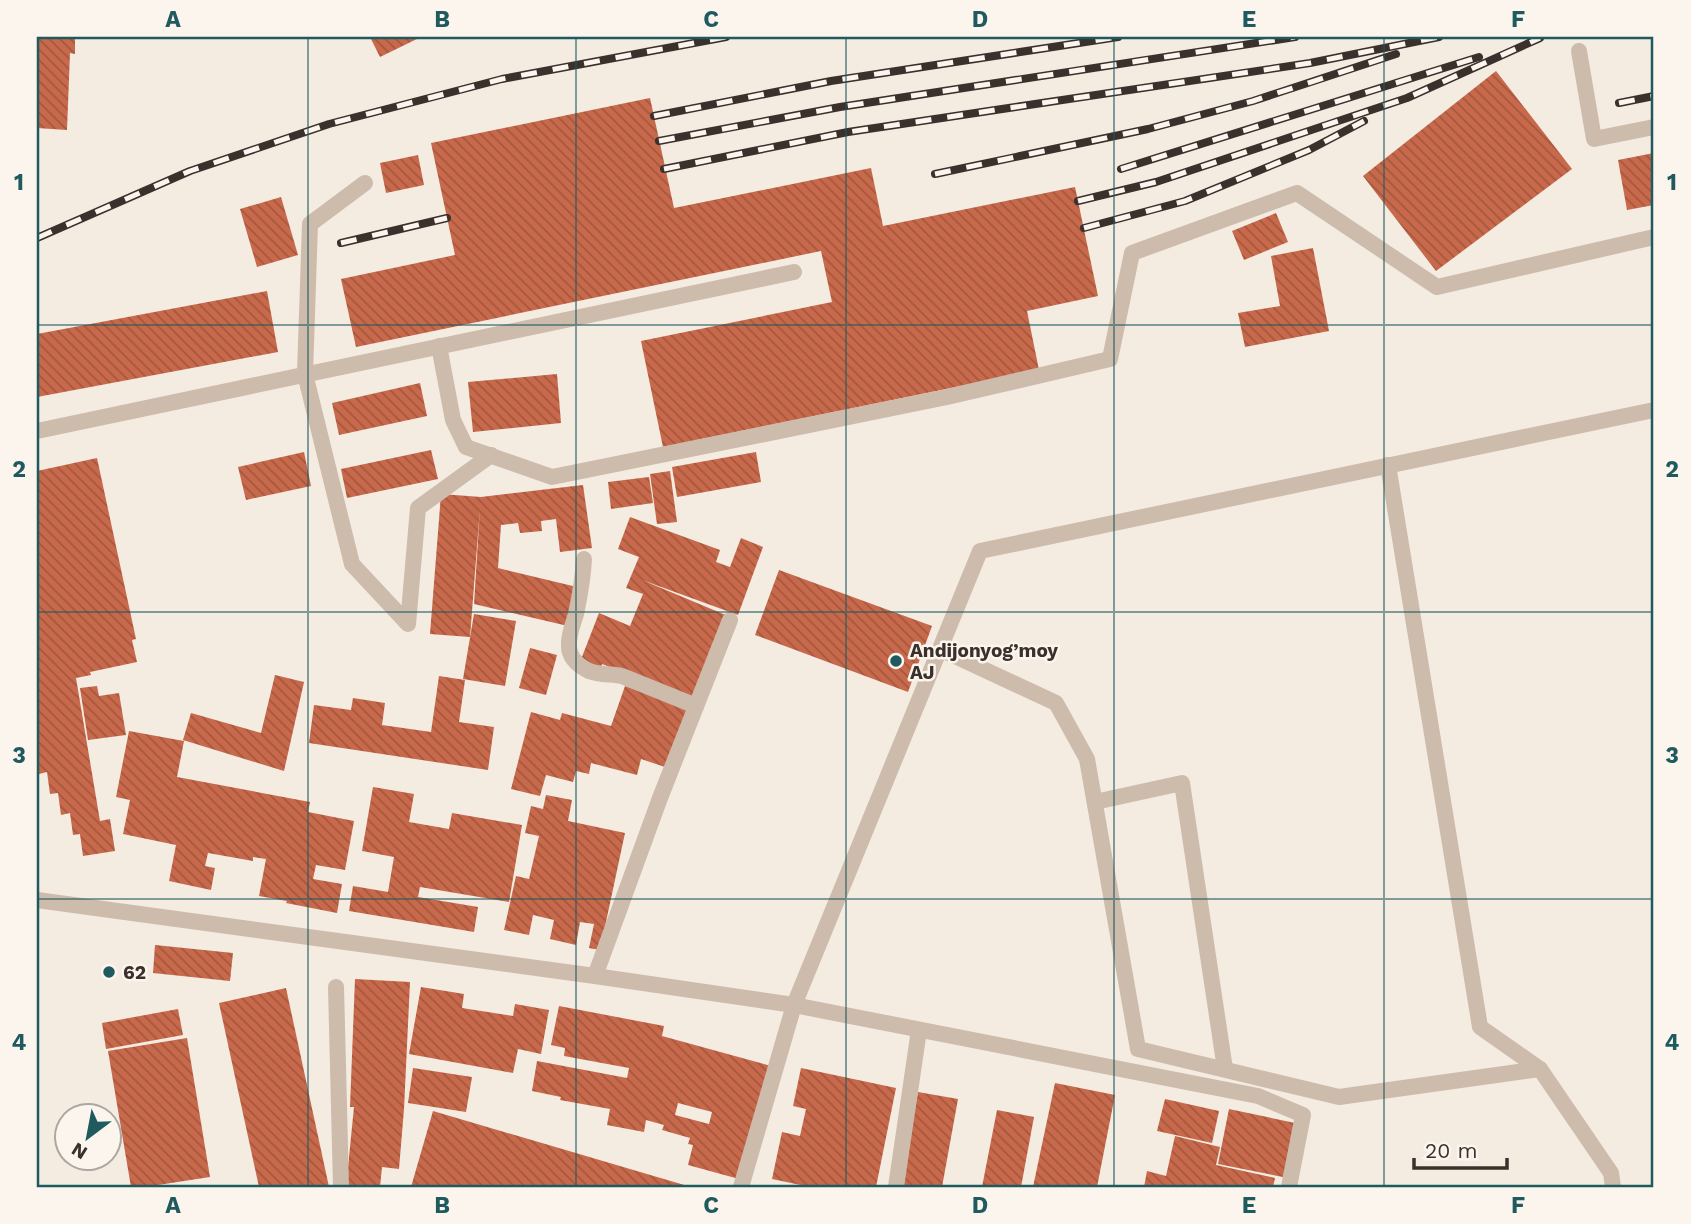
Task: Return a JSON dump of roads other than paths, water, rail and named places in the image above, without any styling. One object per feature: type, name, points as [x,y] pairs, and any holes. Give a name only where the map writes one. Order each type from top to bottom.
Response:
[{"type":"lane","points":[[1579,51],[1594,139],[1654,127]]},
{"type":"lane","points":[[365,183],[310,224],[305,374],[352,564],[408,624],[418,508],[491,455]]},
{"type":"lane","points":[[439,346],[453,420],[466,447],[552,477],[947,397],[1111,359],[1132,253],[1297,193],[1437,286],[1654,237]]},
{"type":"lane","points":[[37,431],[794,272]]},
{"type":"lane","points":[[741,1187],[794,1005],[981,551],[1654,410]]},
{"type":"lane","points":[[1388,465],[1480,1027],[1540,1069],[1611,1173],[1613,1187]]},
{"type":"lane","points":[[584,559],[583,584],[568,645],[577,664],[601,674],[622,676],[696,706]]},
{"type":"lane","points":[[595,976],[660,798],[730,620]]},
{"type":"lane","points":[[940,649],[1056,703],[1087,759],[1138,1049],[1339,1097],[1540,1069]]},
{"type":"lane","points":[[1094,802],[1182,783],[1224,1069]]},
{"type":"lane","points":[[37,900],[794,1005],[1258,1096],[1303,1115],[1289,1187]]},
{"type":"lane","points":[[336,987],[341,1187]]},
{"type":"lane","points":[[896,1187],[919,1030]]},
{"type":"railway","points":[[37,238],[190,171],[329,124],[502,79],[726,37]]},
{"type":"railway","points":[[654,116],[831,81],[1118,37]]},
{"type":"railway","points":[[659,141],[840,107],[1295,37]]},
{"type":"railway","points":[[664,169],[848,132],[1310,63],[1439,37]]},
{"type":"railway","points":[[1078,201],[1156,182],[1407,98],[1540,38]]},
{"type":"railway","points":[[935,174],[1148,129],[1253,101],[1396,54]]},
{"type":"railway","points":[[1121,169],[1479,57]]},
{"type":"railway","points":[[1619,103],[1654,96]]},
{"type":"railway","points":[[1084,228],[1185,201],[1309,150],[1364,121]]},
{"type":"railway","points":[[341,243],[447,218]]},
{"type":"place","name":"Andijonyog’moy AJ","points":[[896,661]]},
{"type":"place","name":"62","points":[[109,972]]}]
